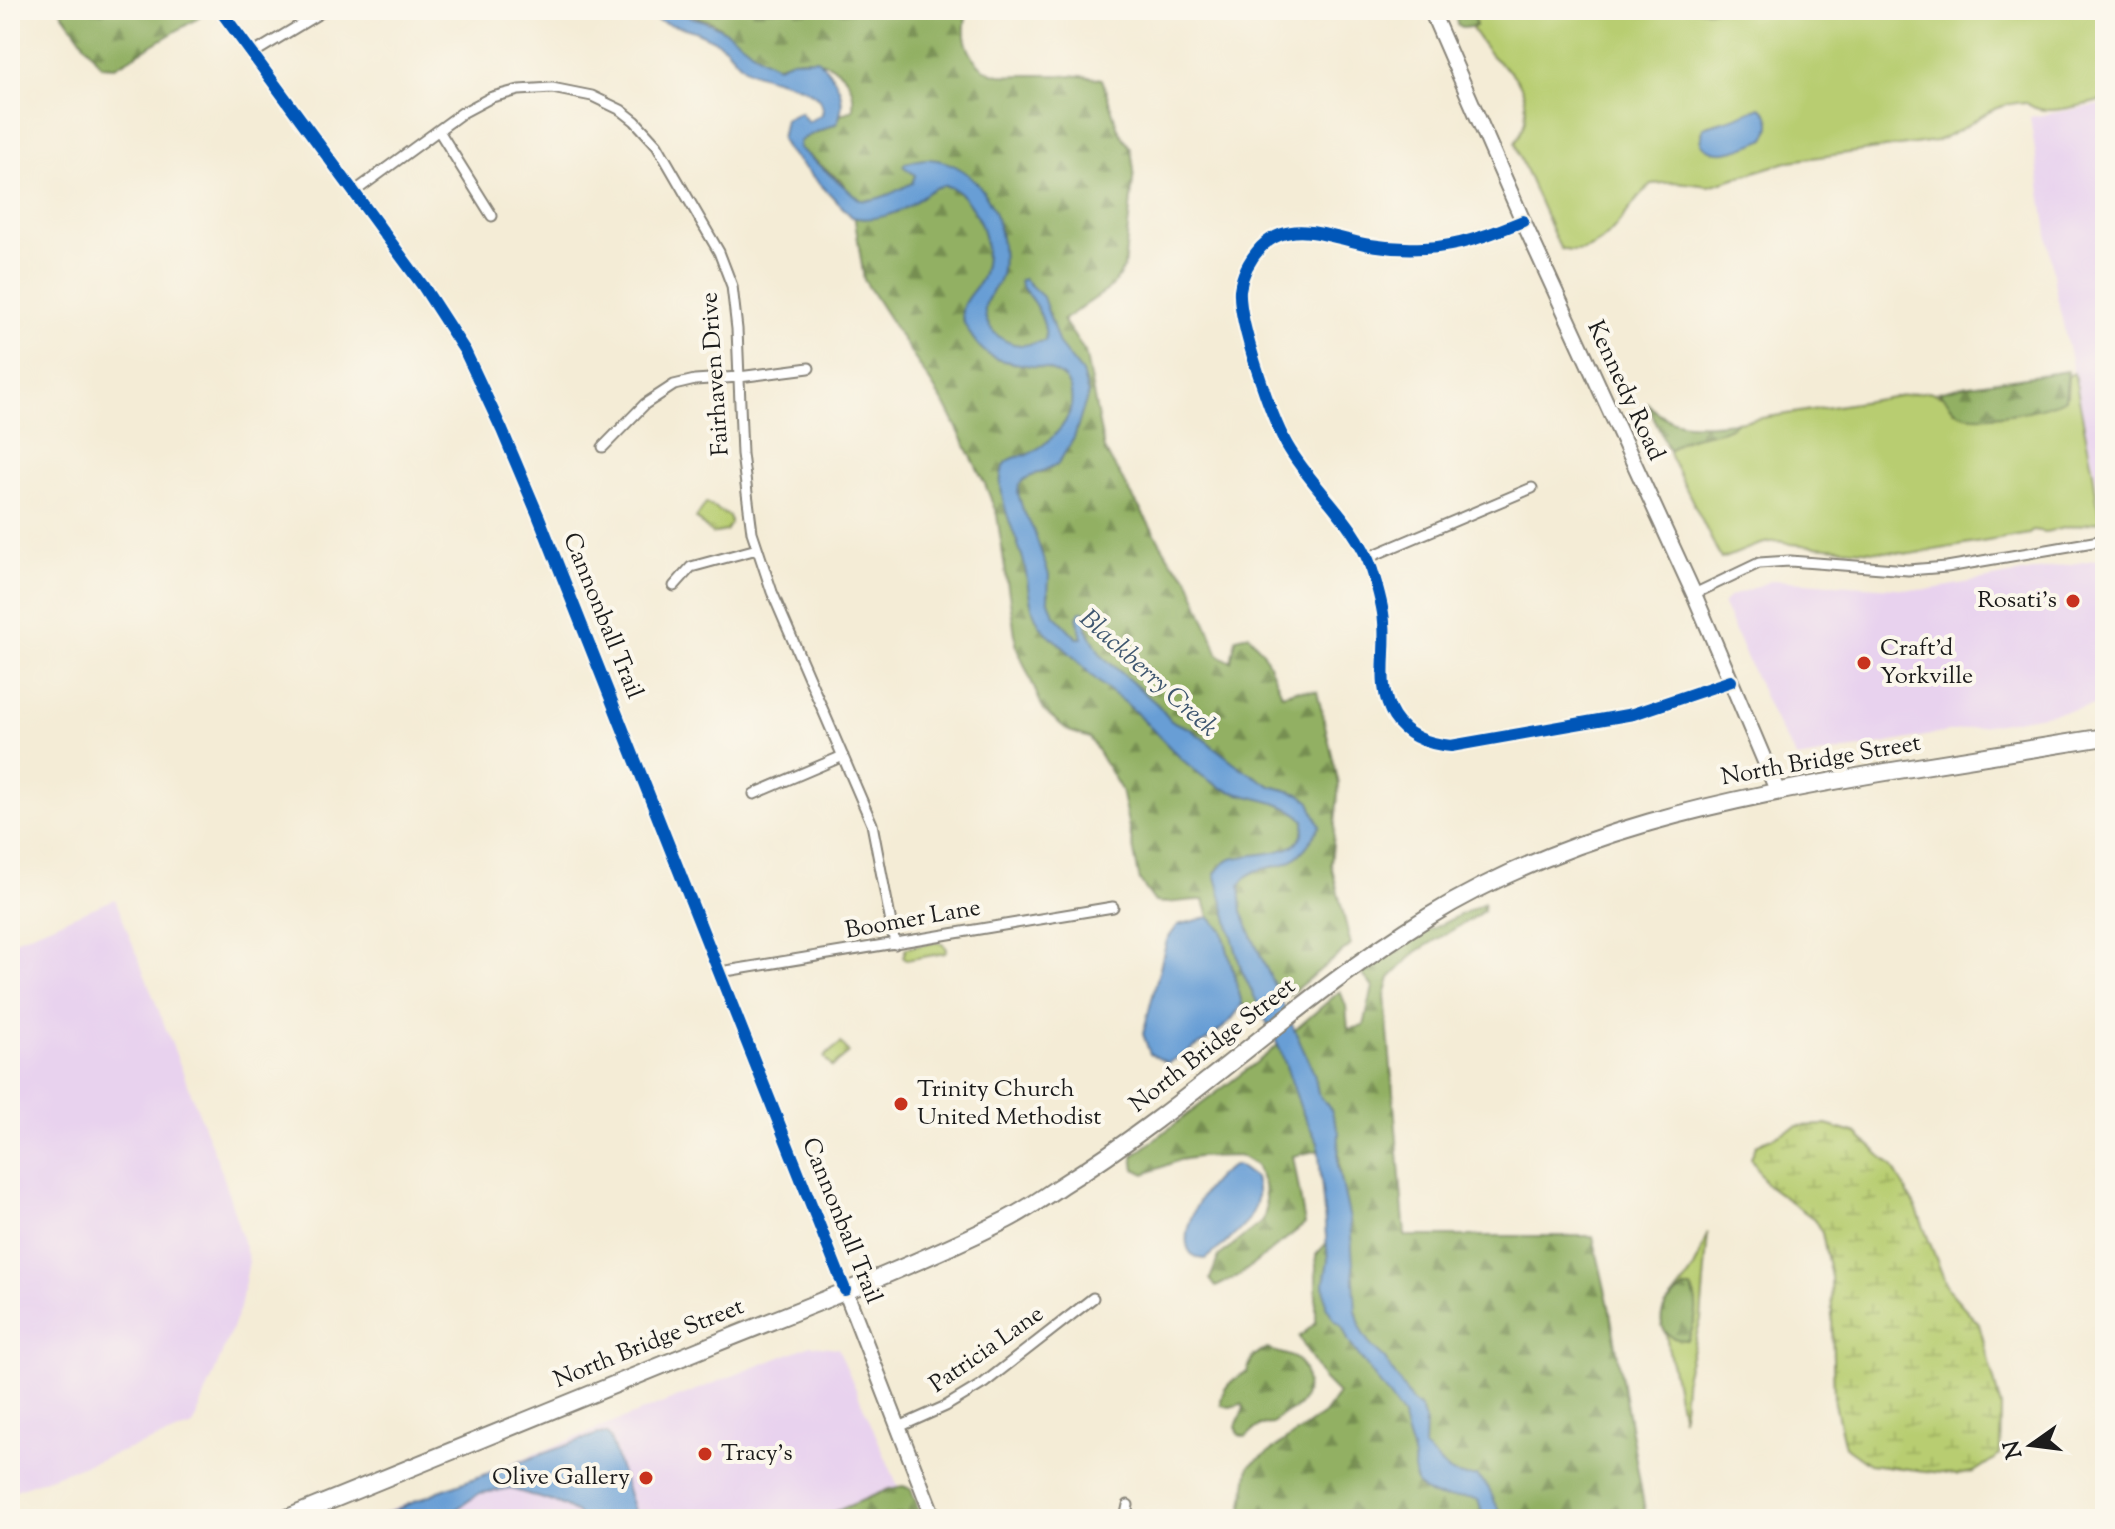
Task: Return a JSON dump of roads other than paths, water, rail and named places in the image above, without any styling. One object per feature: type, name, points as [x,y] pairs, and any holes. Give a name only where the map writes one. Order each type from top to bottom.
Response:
[{"type":"highway","name":"North Bridge Street","points":[[285,1519],[845,1290],[1006,1220],[1121,1147],[1315,996],[1430,916],[1499,877],[1598,837],[1777,790],[2105,737]]},
{"type":"main road","name":"Kennedy Road","points":[[1431,10],[1523,221],[1694,594],[1777,790]]},
{"type":"main road","name":"Cannonball Trail","points":[[845,1290],[934,1519]]},
{"type":"street","name":"Cannonball Trail","points":[[220,10],[423,286],[465,351],[502,430],[845,1290]]},
{"type":"street","points":[[252,54],[325,10]]},
{"type":"street","name":"Fairhaven Drive","points":[[354,192],[462,113],[492,97],[519,90],[542,88],[592,96],[621,110],[657,145],[720,255],[735,304],[744,478],[757,549],[772,592],[873,826],[895,944]]},
{"type":"street","points":[[439,131],[492,216]]},
{"type":"street","points":[[1523,221],[1472,240],[1429,248],[1389,248],[1311,231],[1290,232],[1262,247],[1248,265],[1240,289],[1242,311],[1275,418],[1296,459],[1340,512],[1367,558],[1384,619],[1386,697],[1400,725],[1427,742],[1451,746],[1633,714],[1731,681]]},
{"type":"street","points":[[603,447],[645,404],[665,389],[696,380],[809,368]]},
{"type":"street","points":[[1367,558],[1532,488]]},
{"type":"street","points":[[1694,594],[1759,563],[1790,561],[1908,570],[1947,567],[2105,540]]},
{"type":"street","points":[[674,586],[691,567],[757,549]]},
{"type":"street","points":[[754,794],[843,756]]},
{"type":"street","name":"Boomer Lane","points":[[720,972],[1113,907]]},
{"type":"street","name":"Patricia Lane","points":[[899,1427],[946,1406],[984,1383],[1093,1298]]},
{"type":"street","points":[[1125,1519],[1128,1505]]},
{"type":"water","points":[[641,10],[676,13],[711,24],[778,66],[792,60],[817,59],[835,80],[842,105],[837,123],[799,142],[799,148],[860,200],[880,198],[912,183],[915,175],[903,166],[926,159],[948,163],[964,171],[988,198],[1003,252],[998,284],[986,303],[989,326],[1000,337],[1014,344],[1045,341],[1042,319],[1021,286],[1020,280],[1024,279],[1043,297],[1059,344],[1082,373],[1088,394],[1074,438],[1058,464],[1019,484],[1023,510],[1034,531],[1049,575],[1048,599],[1054,614],[1077,638],[1082,638],[1077,617],[1080,611],[1085,611],[1086,627],[1101,655],[1158,705],[1171,721],[1189,728],[1271,786],[1300,794],[1310,802],[1320,826],[1314,836],[1291,861],[1258,870],[1246,878],[1240,885],[1242,911],[1314,1073],[1318,1093],[1331,1110],[1339,1132],[1338,1165],[1350,1220],[1356,1310],[1362,1332],[1385,1359],[1412,1402],[1421,1409],[1425,1421],[1424,1448],[1451,1472],[1476,1476],[1488,1487],[1503,1519],[1484,1519],[1478,1500],[1434,1496],[1418,1485],[1414,1478],[1413,1454],[1403,1416],[1326,1306],[1324,1283],[1328,1260],[1318,1143],[1302,1112],[1281,1052],[1241,969],[1215,873],[1229,860],[1288,848],[1303,833],[1304,820],[1286,807],[1220,787],[1195,770],[1045,631],[1036,617],[1024,565],[1004,504],[1001,474],[1008,461],[1035,451],[1061,428],[1069,414],[1071,391],[1065,380],[1045,368],[994,358],[978,344],[966,327],[963,306],[981,279],[985,263],[985,238],[980,222],[963,196],[946,186],[935,188],[890,215],[866,219],[852,217],[786,149],[781,139],[785,119],[800,112],[808,122],[822,114],[822,104],[816,96],[794,85],[748,70],[716,41],[654,19]]},
{"type":"water","points":[[1760,107],[1770,121],[1765,139],[1723,152],[1707,149],[1701,143],[1703,127]]},
{"type":"water","points":[[1209,917],[1222,930],[1242,1004],[1220,1031],[1168,1063],[1150,1054],[1143,1034],[1167,940],[1178,925]]},
{"type":"water","points":[[1237,1165],[1255,1178],[1256,1203],[1252,1214],[1236,1234],[1206,1259],[1193,1255],[1187,1245],[1187,1230],[1201,1197],[1225,1171]]},
{"type":"water","points":[[598,1434],[607,1434],[610,1438],[637,1519],[580,1519],[577,1513],[560,1504],[511,1489],[480,1493],[454,1511],[449,1519],[375,1519],[439,1491]]},
{"type":"place","name":"Rosati's","points":[[2073,601]]},
{"type":"place","name":"Craft'd Yorkville","points":[[1864,663]]},
{"type":"place","name":"Trinity Church United Methodist","points":[[901,1104]]},
{"type":"place","name":"Tracy's","points":[[705,1454]]},
{"type":"place","name":"Olive Gallery","points":[[646,1478]]},
{"type":"water label","name":"Blackberry Creek","points":[[1148,674]]}]
